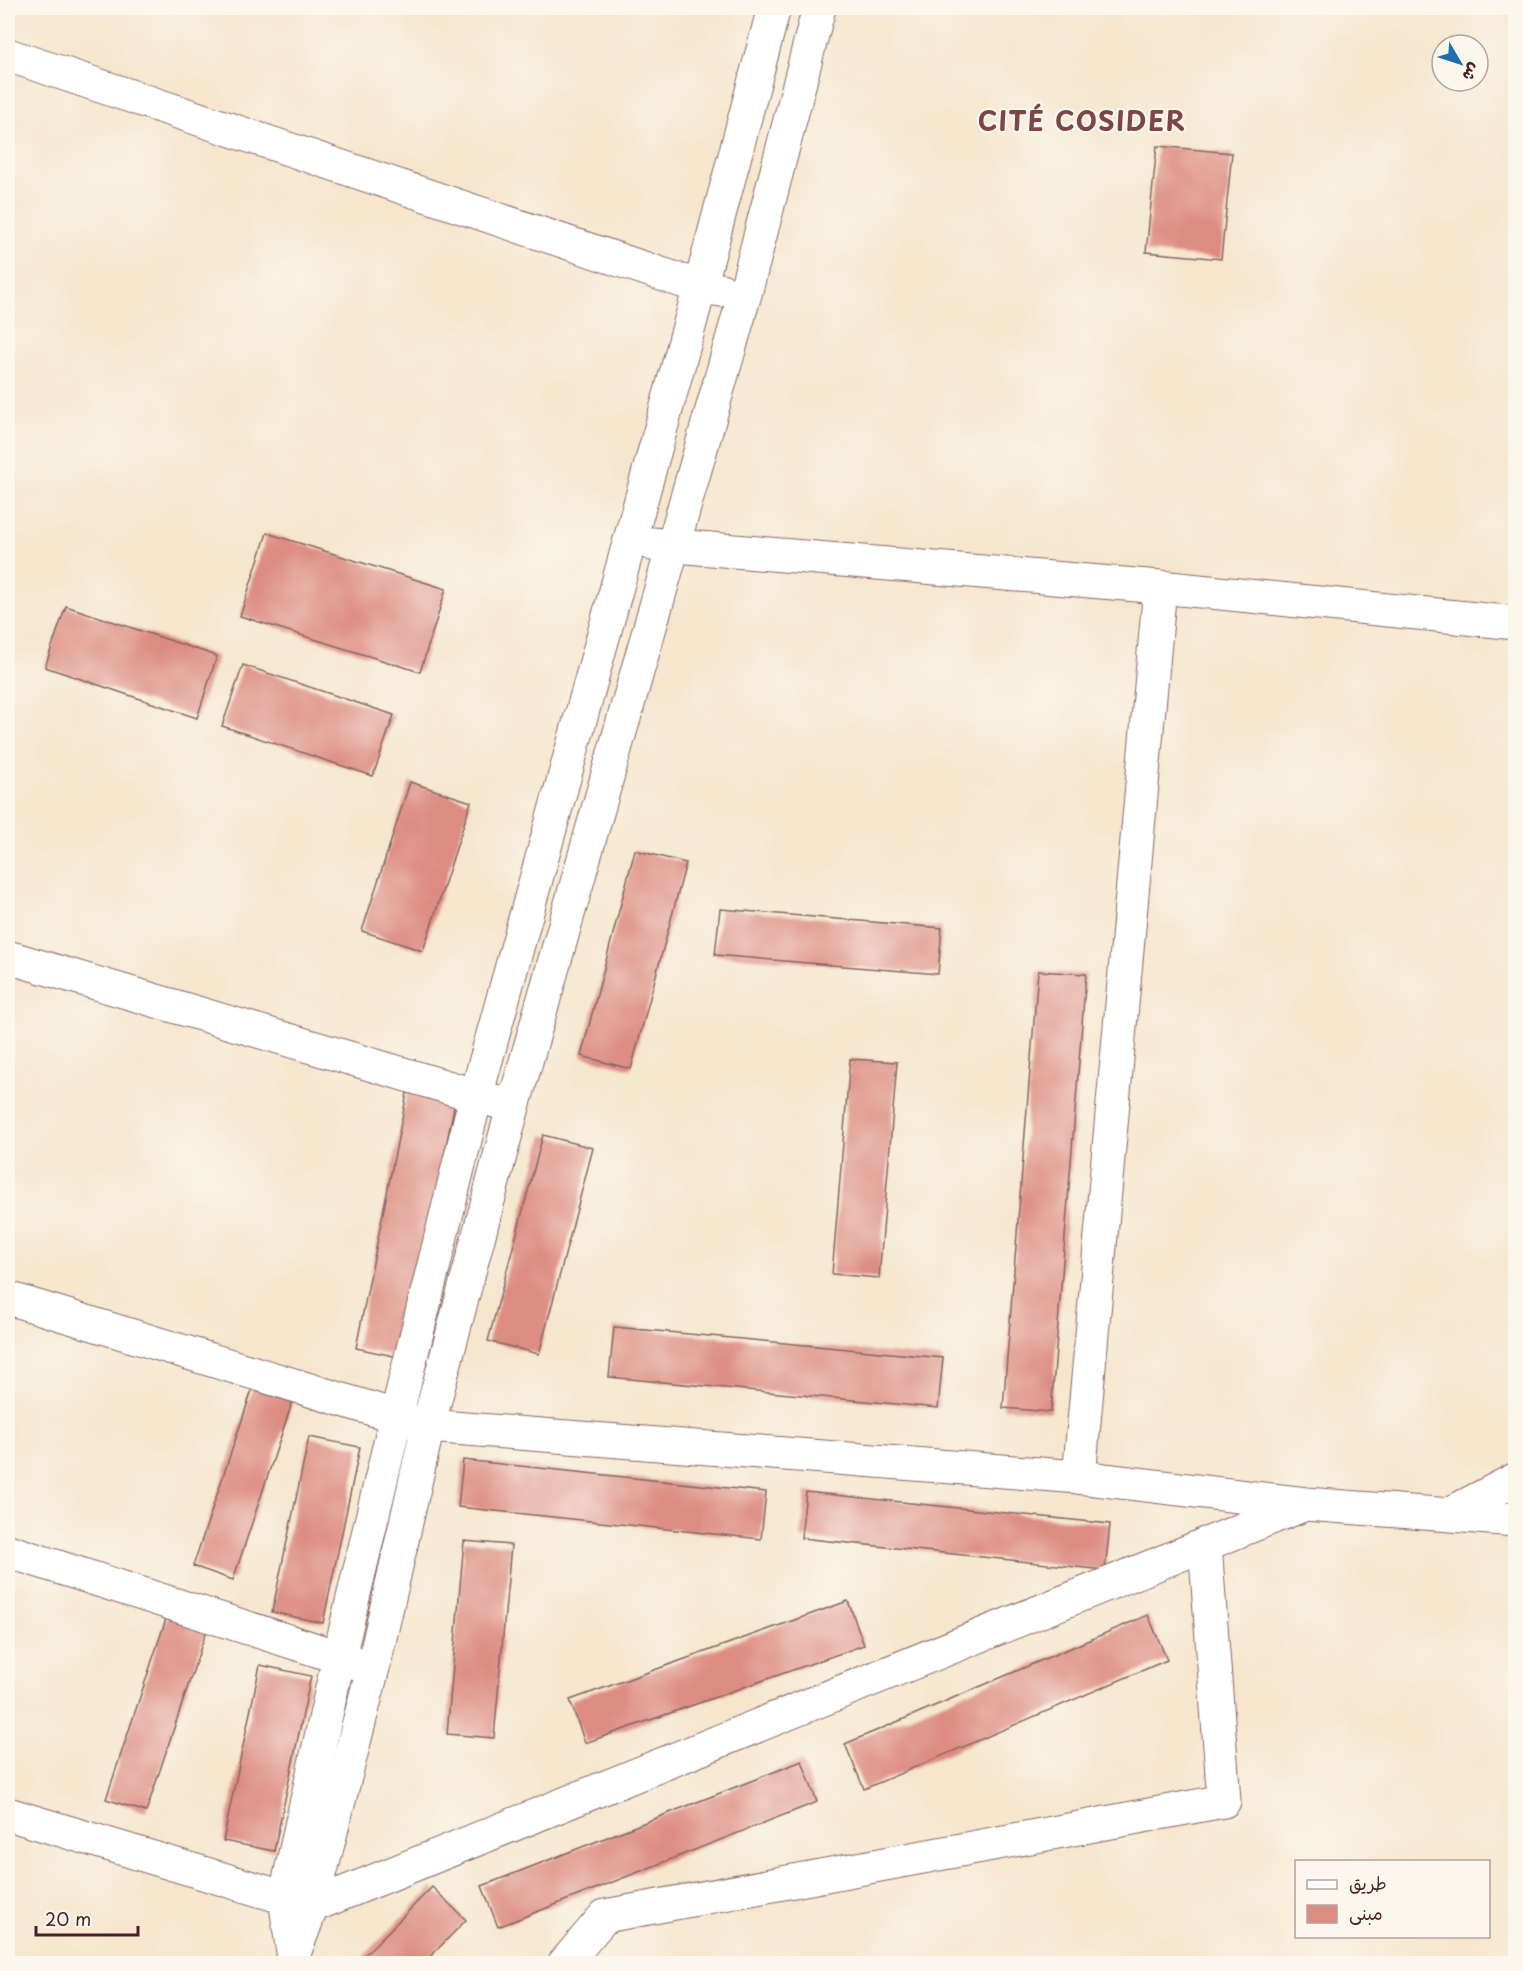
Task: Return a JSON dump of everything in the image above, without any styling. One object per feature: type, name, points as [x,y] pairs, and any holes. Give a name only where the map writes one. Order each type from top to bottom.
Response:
[{"type":"street","points":[[292,1960],[299,1902],[339,1657],[396,1417],[476,1096],[700,286],[774,8]]},
{"type":"street","points":[[299,1902],[373,1668],[428,1426],[513,1107],[745,294],[819,8]]},
{"type":"street","points":[[8,55],[700,286],[745,294]]},
{"type":"street","points":[[629,542],[1160,587],[1515,623]]},
{"type":"street","points":[[1078,1477],[1160,587]]},
{"type":"street","points":[[8,957],[513,1107]]},
{"type":"street","points":[[8,1298],[428,1426],[1078,1477],[1306,1504],[1515,1520]]},
{"type":"street","points":[[1449,1514],[1515,1479]]},
{"type":"street","points":[[8,1814],[299,1902],[1306,1504]]},
{"type":"street","points":[[564,1964],[605,1916],[1224,1801],[1205,1544]]},
{"type":"street","points":[[8,1551],[373,1668]]},
{"type":"building","points":[[1157,146],[1232,153],[1221,259],[1146,252]]},
{"type":"building","points":[[267,533],[446,589],[420,672],[240,616]]},
{"type":"building","points":[[66,606],[217,656],[197,718],[45,667]]},
{"type":"building","points":[[243,665],[394,715],[373,776],[222,726]]},
{"type":"building","points":[[410,782],[471,802],[423,951],[362,931]]},
{"type":"building","points":[[635,850],[686,863],[631,1069],[581,1056]]},
{"type":"building","points":[[720,909],[942,928],[938,974],[715,955]]},
{"type":"building","points":[[1038,971],[1086,974],[1051,1412],[1003,1408]]},
{"type":"building","points":[[850,1059],[897,1062],[879,1278],[832,1274]]},
{"type":"building","points":[[407,1093],[455,1102],[403,1358],[356,1348]]},
{"type":"building","points":[[543,1135],[593,1148],[539,1354],[488,1341]]},
{"type":"building","points":[[614,1327],[943,1358],[938,1408],[609,1377]]},
{"type":"building","points":[[256,1378],[296,1391],[233,1580],[193,1566]]},
{"type":"building","points":[[309,1437],[360,1447],[323,1623],[272,1612]]},
{"type":"building","points":[[463,1460],[766,1492],[761,1539],[458,1507]]},
{"type":"building","points":[[806,1492],[1110,1524],[1105,1570],[801,1538]]},
{"type":"building","points":[[464,1541],[511,1545],[494,1738],[447,1734]]},
{"type":"building","points":[[848,1601],[864,1645],[585,1743],[570,1700]]},
{"type":"building","points":[[169,1610],[209,1623],[146,1812],[106,1799]]},
{"type":"building","points":[[1148,1615],[1167,1660],[864,1789],[845,1744]]},
{"type":"building","points":[[260,1665],[311,1676],[274,1851],[223,1841]]},
{"type":"building","points":[[802,1761],[817,1802],[498,1927],[482,1886]]},
{"type":"building","points":[[432,1887],[466,1920],[423,1964],[356,1964]]},
{"type":"district","name":"CITÉ COSIDER","points":[[1082,120]]}]
